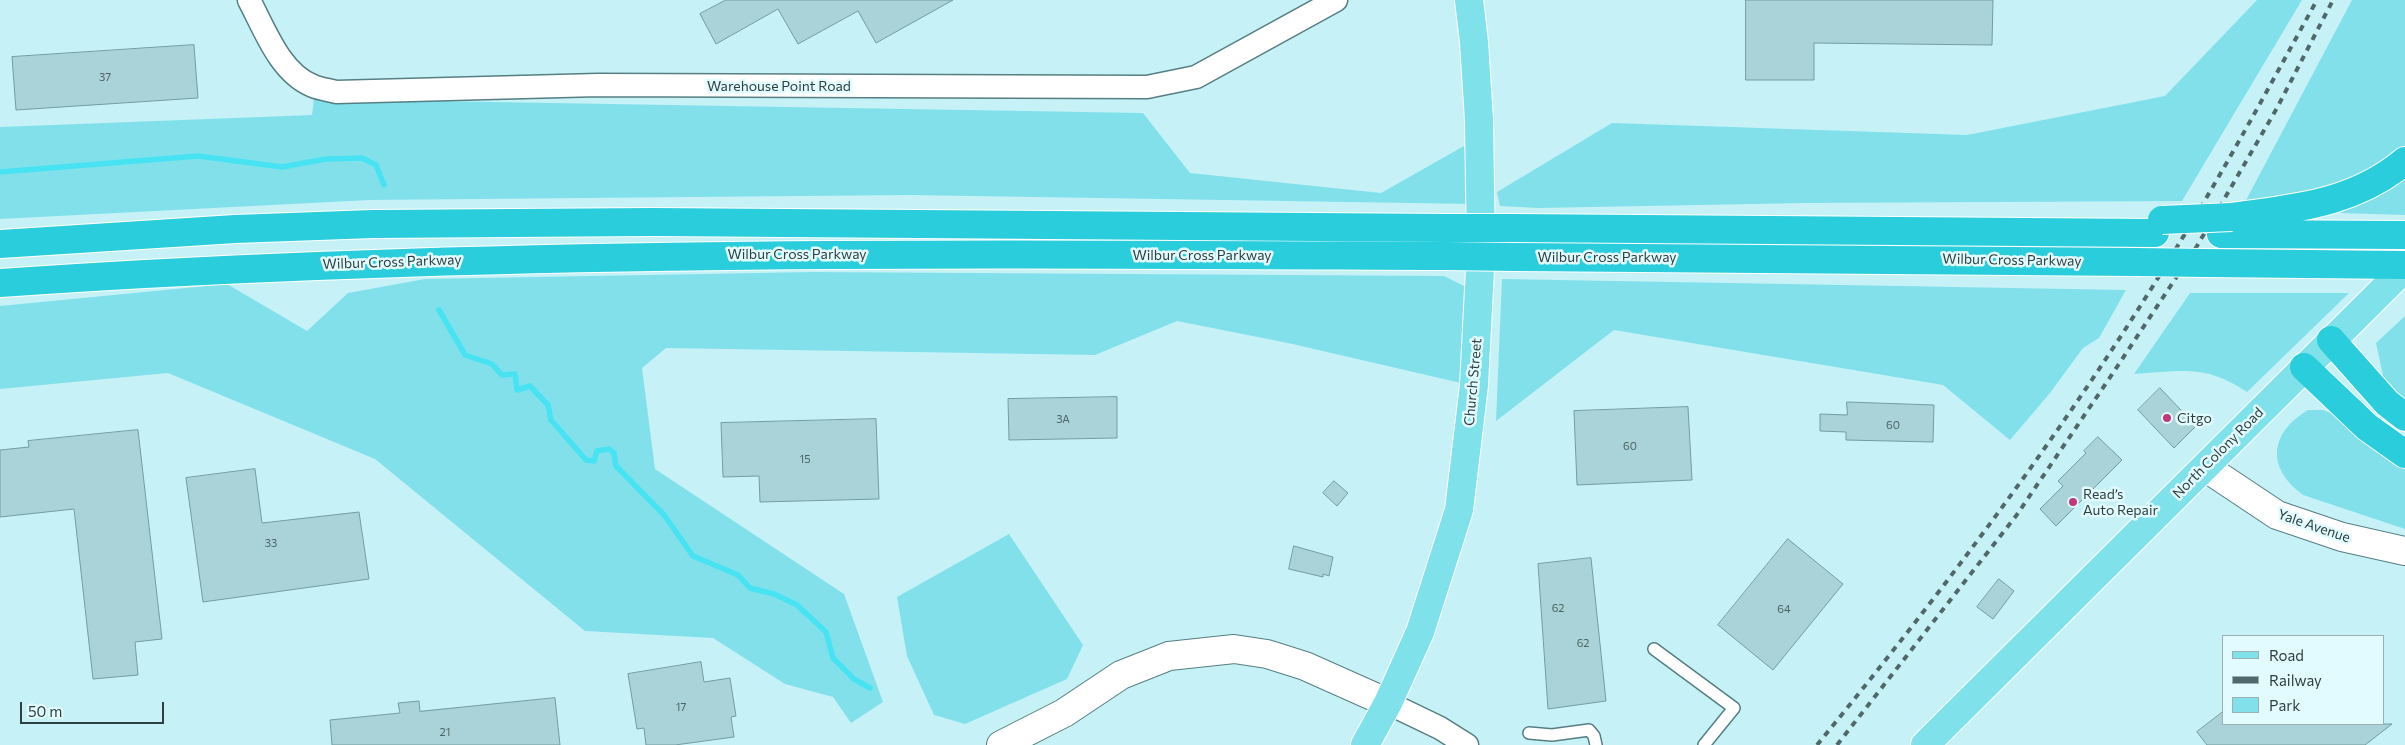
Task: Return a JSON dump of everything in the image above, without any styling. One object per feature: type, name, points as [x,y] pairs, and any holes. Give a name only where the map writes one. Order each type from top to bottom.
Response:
[{"type":"highway","points":[[2226,226],[2340,198],[2366,188],[2387,176],[2405,161]]},
{"type":"highway","name":"Wilbur Cross Parkway","points":[[0,244],[235,229],[411,223],[663,222],[1975,232],[2226,226]]},
{"type":"highway","points":[[2226,226],[2398,235]]},
{"type":"highway","name":"Wilbur Cross Parkway","points":[[0,283],[263,267],[655,255],[935,253],[2205,262],[2405,267]]},
{"type":"highway","points":[[2331,340],[2388,403],[2405,417]]},
{"type":"highway","points":[[2304,367],[2367,427],[2405,454]]},
{"type":"main road","name":"Church Street","points":[[1365,745],[1388,703],[1420,632],[1459,510],[1474,385],[1479,306],[1480,185],[1474,42],[1469,0]]},
{"type":"main road","name":"North Colony Road","points":[[1926,745],[2405,267]]},
{"type":"street","name":"Warehouse Point Road","points":[[249,0],[271,43],[291,72],[313,86],[336,92],[598,85],[1147,87],[1196,76],[1336,0]]},
{"type":"street","name":"Yale Avenue","points":[[2205,467],[2277,515],[2342,536],[2405,551]]},
{"type":"street","points":[[1001,745],[1064,713],[1121,675],[1169,656],[1234,649],[1266,654],[1304,666],[1440,728],[1467,745]]},
{"type":"lane","points":[[1654,649],[1734,708],[1704,745]]},
{"type":"lane","points":[[1529,734],[1552,735],[1589,730],[1594,736],[1596,745]]},
{"type":"green space","points":[[2257,0],[2302,0],[2182,201],[1806,203],[1538,208],[1500,206],[1497,192],[1612,123],[1967,135],[2165,96]]},
{"type":"green space","points":[[2352,0],[2405,0],[2405,151],[2395,161],[2315,194],[2245,202]]},
{"type":"green space","points":[[314,99],[1143,113],[1190,173],[1381,193],[1464,146],[1474,204],[909,195],[369,200],[0,219],[0,127],[312,115]]},
{"type":"green space","points":[[2405,178],[2405,215],[2340,213],[2381,194]]},
{"type":"green space","points":[[813,272],[1444,276],[1466,287],[1461,383],[1288,343],[1177,321],[1095,355],[666,348],[642,368],[655,469],[844,594],[883,702],[851,723],[833,697],[785,684],[713,638],[585,631],[375,459],[168,373],[0,389],[0,306],[227,284],[307,331],[348,293],[425,279]]},
{"type":"green space","points":[[1502,279],[2126,290],[2099,338],[2083,348],[2050,393],[2010,440],[1943,385],[1614,330],[1496,421]]},
{"type":"green space","points":[[2190,293],[2349,293],[2247,392],[2218,377],[2193,371],[2134,374]]},
{"type":"green space","points":[[2405,316],[2405,400],[2384,380],[2376,343]]},
{"type":"green space","points":[[2308,410],[2323,410],[2336,415],[2405,461],[2405,529],[2303,495],[2291,485],[2283,474],[2278,462],[2277,451],[2286,429],[2295,419]]},
{"type":"green space","points":[[1009,534],[1083,645],[1067,679],[965,724],[934,715],[907,656],[897,597]]},
{"type":"building","points":[[726,0],[953,0],[876,43],[858,11],[798,44],[778,9],[716,44],[700,14]]},
{"type":"building","points":[[1746,0],[1993,0],[1992,45],[1814,43],[1814,80],[1746,80]]},
{"type":"building","points":[[194,45],[198,98],[16,110],[12,57]]},
{"type":"building","points":[[2160,388],[2196,426],[2174,448],[2138,410]]},
{"type":"building","points":[[1117,397],[1117,438],[1009,440],[1008,399]]},
{"type":"building","points":[[1847,402],[1934,405],[1933,442],[1846,440],[1846,432],[1820,431],[1820,414],[1847,415]]},
{"type":"building","points":[[1688,407],[1692,480],[1577,485],[1574,411]]},
{"type":"building","points":[[876,419],[879,499],[760,502],[759,476],[723,477],[721,423]]},
{"type":"building","points":[[138,430],[162,639],[135,642],[138,675],[93,679],[74,509],[0,517],[0,450],[29,447],[28,441]]},
{"type":"building","points":[[2098,437],[2122,460],[2056,526],[2040,509],[2063,486],[2058,481],[2086,453],[2084,451]]},
{"type":"building","points":[[255,469],[262,523],[359,512],[369,579],[203,602],[186,478]]},
{"type":"building","points":[[1334,481],[1348,493],[1337,506],[1323,493]]},
{"type":"building","points":[[1788,539],[1843,584],[1773,670],[1718,625]]},
{"type":"building","points":[[1294,546],[1333,557],[1329,576],[1323,574],[1323,577],[1289,569]]},
{"type":"building","points":[[1591,558],[1606,701],[1548,709],[1538,564]]},
{"type":"building","points":[[1999,579],[2014,591],[1993,619],[1977,607]]},
{"type":"building","points":[[701,662],[704,682],[730,678],[736,716],[731,717],[734,737],[675,745],[646,745],[644,728],[637,729],[628,674]]},
{"type":"building","points":[[555,698],[560,745],[332,745],[330,720],[400,713],[398,703],[419,701],[420,711]]},
{"type":"building","points":[[2222,713],[2222,725],[2392,724],[2365,745],[2207,745],[2197,732]]},
{"type":"waterway","points":[[0,172],[198,156],[282,167],[326,159],[362,158],[376,165],[384,185]]},
{"type":"waterway","points":[[439,310],[465,355],[492,364],[502,375],[515,374],[517,390],[530,386],[548,405],[551,420],[586,460],[594,461],[597,451],[609,449],[614,453],[616,466],[664,515],[693,556],[738,575],[750,588],[774,594],[797,605],[826,632],[833,658],[854,679],[870,688]]},
{"type":"railway","points":[[1817,745],[1964,559],[2057,431],[2102,365],[2145,299],[2203,203],[2317,0]]},
{"type":"railway","points":[[1837,745],[2016,516],[2113,373],[2197,246],[2277,108],[2333,0]]},
{"type":"place","name":"Citgo","points":[[2167,418]]},
{"type":"place","name":"Read’s Auto Repair","points":[[2073,502]]}]
